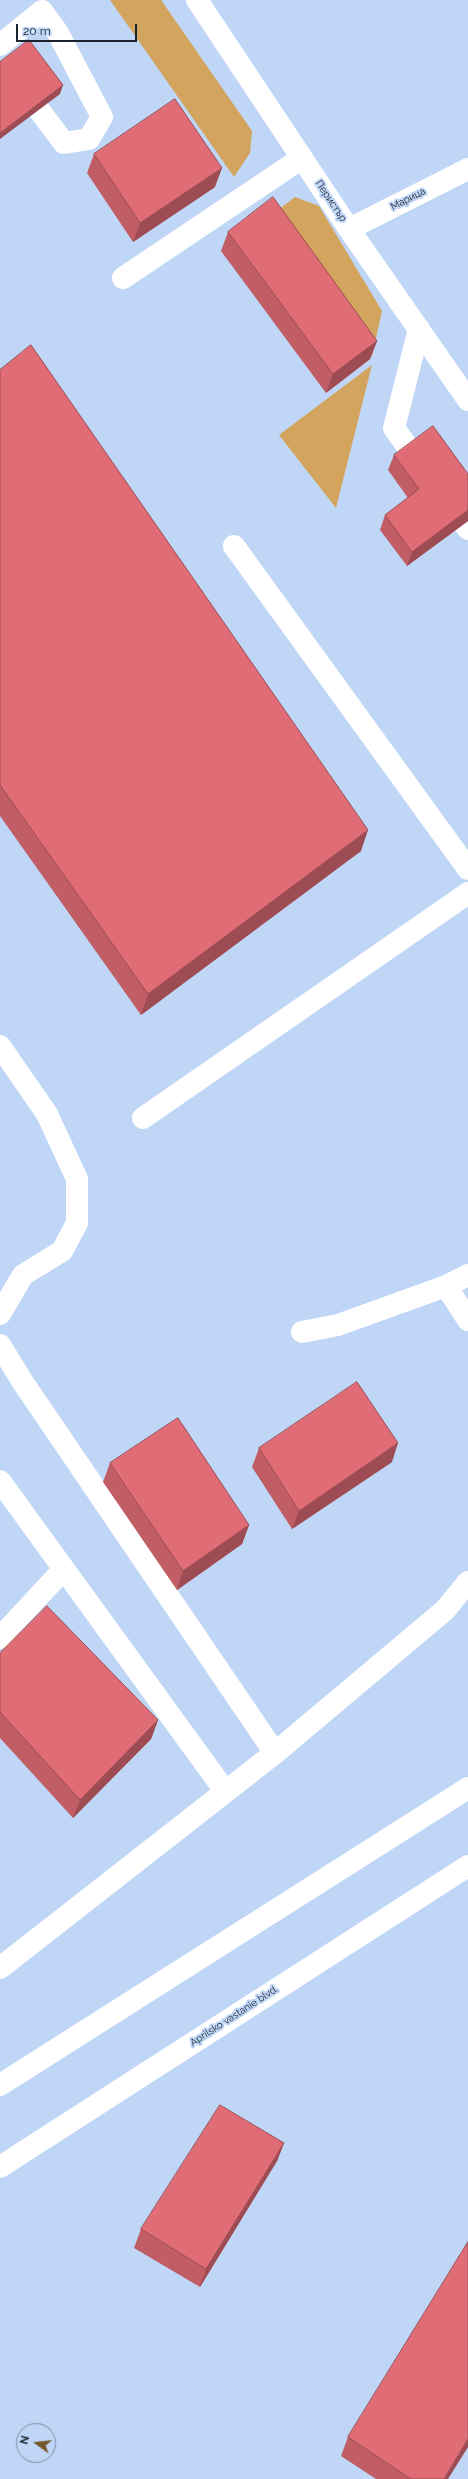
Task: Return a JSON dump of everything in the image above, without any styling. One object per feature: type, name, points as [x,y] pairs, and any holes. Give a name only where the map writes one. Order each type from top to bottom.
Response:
[{"type":"street","name":"Перистър","points":[[198,0],[349,229],[468,400]]},
{"type":"street","points":[[2,56],[49,6],[58,33],[102,117],[89,139],[64,143],[38,110]]},
{"type":"street","points":[[123,278],[302,158]]},
{"type":"street","name":"Марица","points":[[349,229],[468,169]]},
{"type":"street","points":[[412,453],[394,428],[419,330]]},
{"type":"street","points":[[234,546],[468,869]]},
{"type":"street","points":[[143,1118],[468,893]]},
{"type":"street","points":[[0,1046],[47,1114],[77,1179],[77,1223],[62,1251],[23,1275],[0,1314]]},
{"type":"street","points":[[302,1332],[338,1325],[446,1286],[468,1275]]},
{"type":"street","points":[[446,1286],[468,1320]]},
{"type":"street","points":[[0,1345],[26,1388],[275,1753]]},
{"type":"street","points":[[0,1481],[63,1570],[226,1791]]},
{"type":"street","points":[[0,1638],[63,1570]]},
{"type":"street","points":[[0,1968],[275,1753],[445,1610],[468,1582]]},
{"type":"street","points":[[445,1610],[468,1600]]},
{"type":"street","points":[[0,2085],[468,1788]]},
{"type":"street","name":"Aprilsko vastanie blvd.","points":[[0,2167],[468,1866]]},
{"type":"shaded area","points":[[110,0],[161,0],[252,131],[250,153],[234,177]]},
{"type":"shaded area","points":[[295,197],[319,206],[382,311],[372,356],[270,216]]},
{"type":"shaded area","points":[[372,365],[336,508],[279,435]]},
{"type":"building","points":[[29,40],[63,85],[0,133],[0,62]]},
{"type":"building","points":[[175,99],[222,168],[140,223],[94,154]]},
{"type":"building","points":[[273,197],[377,341],[333,374],[228,232]]},
{"type":"building","points":[[31,345],[368,830],[148,994],[0,785],[0,370]]},
{"type":"building","points":[[433,426],[468,474],[468,510],[412,552],[385,515],[419,489],[394,455]]},
{"type":"building","points":[[357,1382],[398,1443],[299,1511],[259,1448]]},
{"type":"building","points":[[178,1418],[249,1525],[183,1571],[110,1463]]},
{"type":"building","points":[[47,1606],[158,1720],[80,1800],[0,1712],[0,1653]]},
{"type":"building","points":[[220,2105],[284,2143],[206,2269],[141,2229]]},
{"type":"building","points":[[468,2242],[468,2439],[444,2479],[411,2479],[348,2437]]}]
